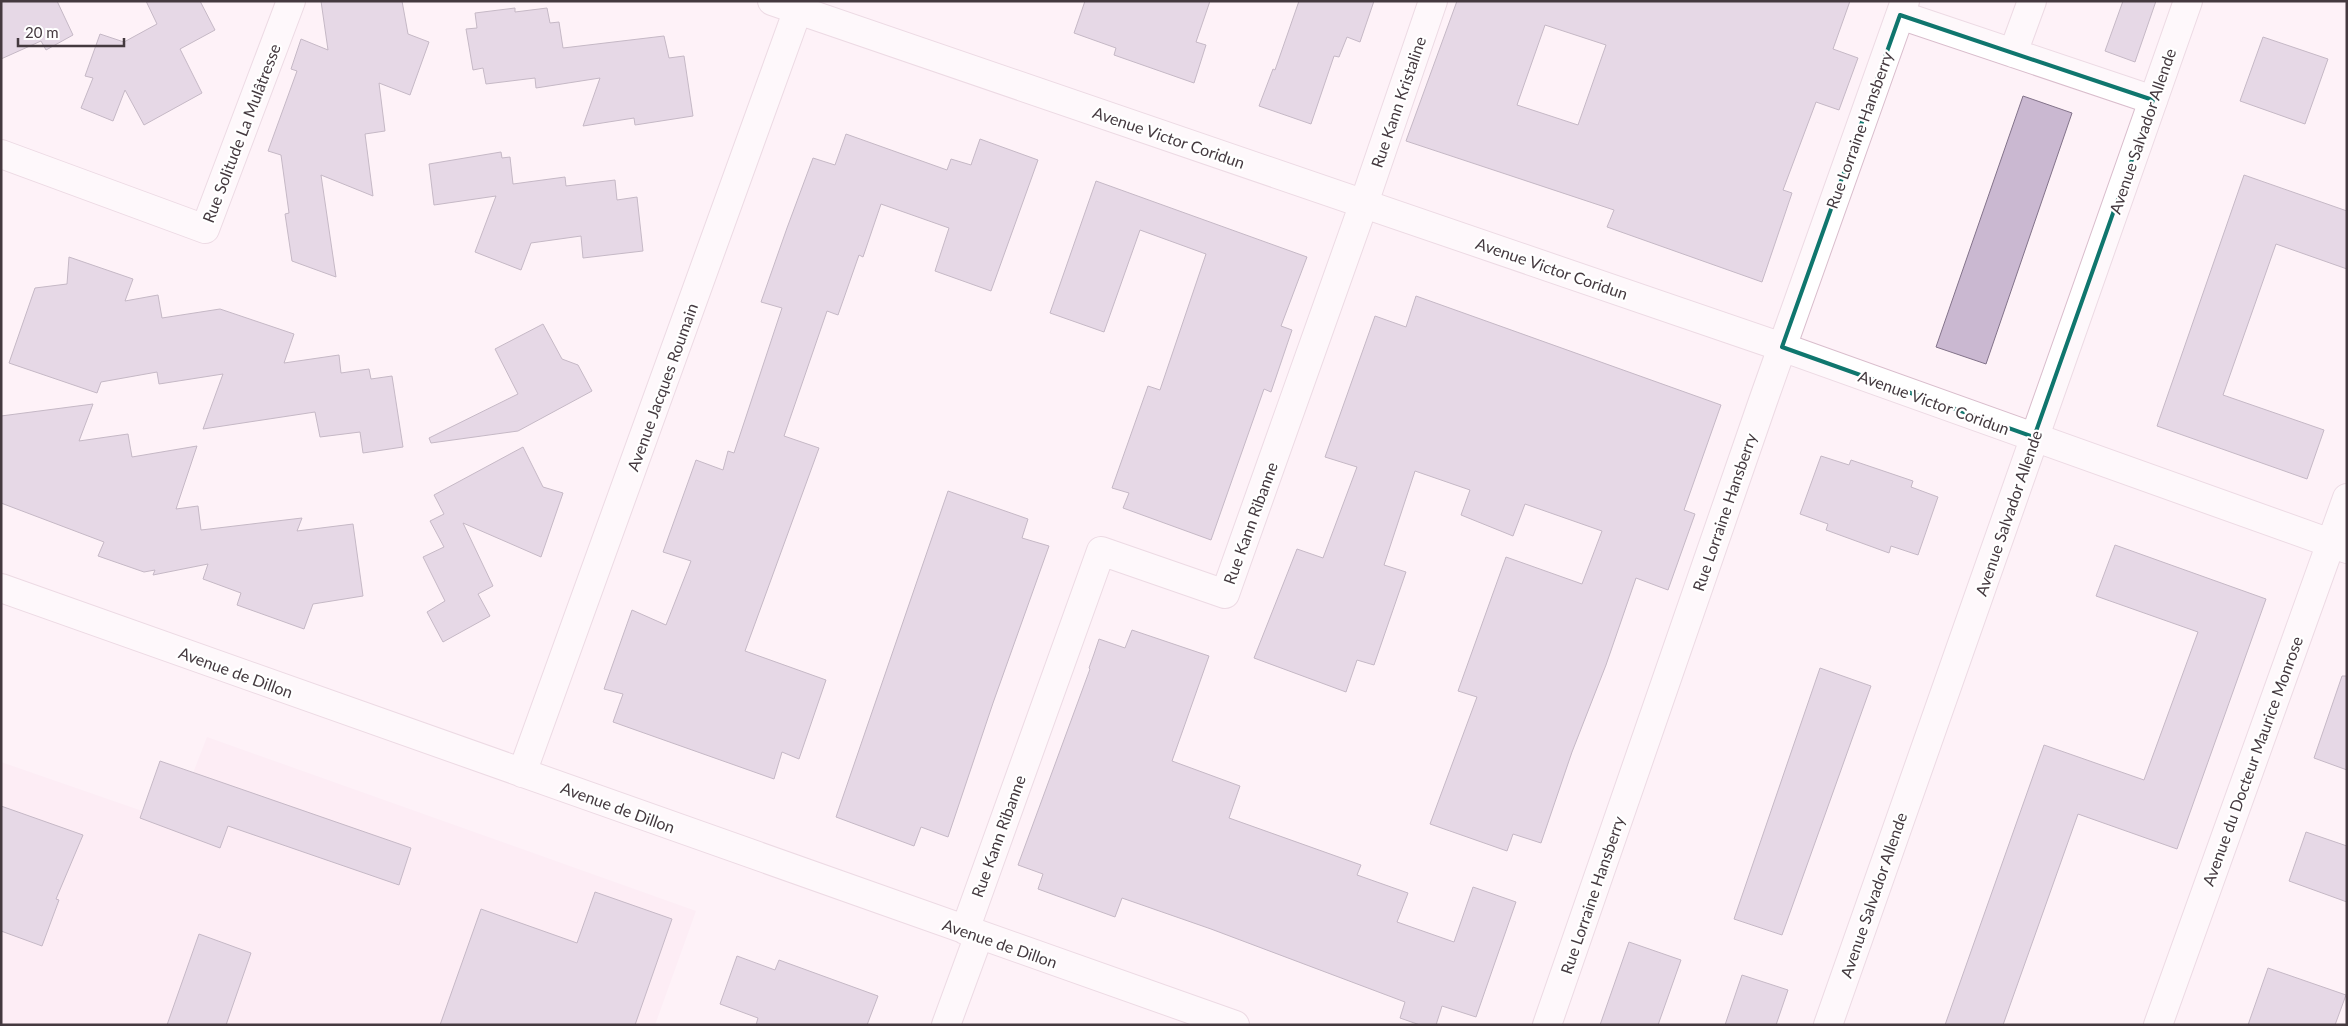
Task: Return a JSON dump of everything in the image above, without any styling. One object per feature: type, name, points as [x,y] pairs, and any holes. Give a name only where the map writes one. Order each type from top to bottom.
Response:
[{"type":"street","name":"Rue Solitude La Mulâtresse","points":[[1,154],[205,229],[291,1]]},
{"type":"street","name":"Avenue Victor Coridun","points":[[772,1],[799,6],[1782,347],[2338,546]]},
{"type":"street","name":"Rue Kann Kristaline","points":[[1364,203],[1433,1]]},
{"type":"street","points":[[2013,53],[2032,1]]},
{"type":"street","name":"Avenue Salvador Allende","points":[[1828,1025],[2188,1]]},
{"type":"street","name":"Avenue Jacques Roumain","points":[[522,773],[799,6]]},
{"type":"street","points":[[1902,8],[2013,53],[2153,100]]},
{"type":"street","name":"Rue Lorraine Hansberry","points":[[1547,1025],[1782,347],[1902,8]]},
{"type":"street","name":"Rue Kann Ribanne","points":[[972,933],[1101,551],[1225,594],[1364,203]]},
{"type":"street","name":"Avenue du Docteur Maurice Monrose","points":[[2158,1025],[2338,546],[2347,498]]},
{"type":"street","name":"Avenue de Dillon","points":[[1,588],[1235,1025]]},
{"type":"street","points":[[946,1025],[972,933]]},
{"type":"highlighted area","points":[[1900,15],[2153,100],[2034,437],[1782,347]]},
{"type":"shaded area","points":[[207,737],[696,911],[655,1025],[1,1025],[1,762],[174,822]]},
{"type":"building","points":[[1,1],[57,1],[73,35],[46,50],[41,41],[1,59]]},
{"type":"building","points":[[146,1],[200,1],[215,30],[180,49],[202,93],[144,125],[125,90],[113,121],[81,108],[93,78],[85,76],[100,34],[124,42],[157,24]]},
{"type":"building","points":[[321,1],[402,1],[408,34],[429,42],[410,95],[379,83],[385,131],[365,134],[373,196],[321,175],[336,277],[292,261],[285,214],[289,213],[281,155],[268,151],[297,71],[291,69],[301,39],[328,50]]},
{"type":"building","points":[[1085,1],[1210,1],[1196,42],[1206,45],[1194,83],[1114,55],[1116,48],[1074,33]]},
{"type":"building","points":[[1299,1],[1374,1],[1360,42],[1347,37],[1339,57],[1334,56],[1311,124],[1259,106],[1273,69],[1275,70]]},
{"type":"building","points":[[1457,1],[1850,1],[1833,49],[1858,58],[1839,110],[1816,102],[1783,190],[1792,193],[1762,282],[1607,227],[1614,210],[1406,141]],"holes":[[[1545,25],[1606,45],[1578,125],[1517,105]]]},
{"type":"building","points":[[2123,1],[2156,1],[2135,62],[2105,51]]},
{"type":"building","points":[[515,8],[515,12],[547,8],[550,23],[559,22],[563,48],[664,36],[669,58],[684,56],[693,116],[635,125],[634,118],[583,126],[600,78],[536,88],[535,78],[486,84],[483,68],[473,70],[466,29],[477,28],[475,13]]},
{"type":"building","points":[[2263,37],[2328,59],[2305,124],[2240,101]]},
{"type":"building","points":[[2023,96],[2072,113],[1986,364],[1936,347]]},
{"type":"building","points":[[846,134],[947,170],[951,159],[971,165],[980,139],[1038,160],[991,291],[935,271],[949,228],[881,204],[863,257],[859,255],[838,315],[827,311],[784,436],[819,448],[745,651],[826,680],[799,759],[782,752],[774,779],[613,722],[623,694],[604,689],[632,610],[666,625],[691,561],[663,552],[696,460],[723,470],[728,451],[734,453],[782,308],[761,302],[813,158],[835,165]]},
{"type":"building","points":[[501,152],[502,158],[510,157],[513,184],[565,177],[566,186],[615,180],[617,200],[637,197],[643,251],[583,258],[581,236],[531,243],[521,270],[475,252],[496,196],[434,205],[429,164]]},
{"type":"building","points":[[2244,175],[2347,211],[2347,269],[2276,244],[2223,395],[2324,430],[2307,479],[2157,426]]},
{"type":"building","points":[[1096,181],[1307,257],[1281,326],[1292,330],[1271,392],[1264,389],[1211,540],[1123,508],[1129,493],[1112,488],[1148,386],[1160,390],[1206,254],[1140,230],[1104,332],[1050,313]]},
{"type":"building","points":[[69,257],[133,279],[125,301],[158,295],[162,318],[220,309],[294,334],[284,363],[339,355],[341,373],[369,369],[371,379],[392,376],[403,447],[363,453],[360,432],[320,437],[315,412],[203,429],[223,374],[159,384],[157,372],[101,382],[97,393],[9,363],[35,288],[67,284]]},
{"type":"building","points":[[1416,296],[1721,405],[1684,510],[1695,514],[1668,590],[1636,578],[1606,665],[1572,752],[1541,843],[1513,834],[1507,851],[1430,824],[1477,697],[1458,691],[1506,557],[1582,584],[1602,531],[1525,504],[1513,536],[1461,515],[1470,490],[1415,471],[1384,565],[1406,572],[1374,665],[1357,660],[1346,692],[1254,658],[1297,549],[1323,558],[1357,467],[1325,457],[1375,316],[1406,327]]},
{"type":"building","points":[[543,324],[562,359],[578,365],[592,391],[518,431],[431,443],[429,438],[518,394],[495,349]]},
{"type":"building","points":[[93,404],[79,441],[128,434],[132,457],[197,446],[176,509],[198,506],[201,530],[302,518],[297,531],[353,524],[363,596],[313,604],[304,629],[237,605],[241,593],[203,579],[208,564],[153,575],[155,570],[144,572],[98,556],[104,542],[1,503],[1,416]]},
{"type":"building","points":[[523,447],[543,487],[563,493],[541,557],[463,523],[493,586],[478,594],[490,616],[443,642],[427,612],[445,601],[423,557],[444,547],[430,521],[444,514],[434,495]]},
{"type":"building","points":[[1821,456],[1849,465],[1851,460],[1913,481],[1911,487],[1938,497],[1918,555],[1891,546],[1889,553],[1826,530],[1828,524],[1800,514]]},
{"type":"building","points":[[948,491],[1028,519],[1022,538],[1049,546],[948,837],[921,827],[914,846],[836,817]]},
{"type":"building","points":[[2115,545],[2266,599],[2177,849],[2078,814],[2003,1025],[1945,1025],[2044,745],[2144,780],[2198,632],[2096,596]]},
{"type":"building","points":[[1132,630],[1209,656],[1172,761],[1240,786],[1229,818],[1361,865],[1357,875],[1408,893],[1397,922],[1454,942],[1473,887],[1516,902],[1476,1017],[1442,1006],[1436,1025],[1420,1025],[1400,1018],[1405,1002],[1211,929],[1122,898],[1115,917],[1038,889],[1043,874],[1018,865],[1090,669],[1099,639],[1125,648]]},
{"type":"building","points":[[1820,668],[1871,686],[1782,935],[1734,919]]},
{"type":"building","points":[[2342,676],[2347,676],[2347,770],[2314,758]]},
{"type":"building","points":[[160,761],[411,848],[399,885],[228,826],[220,848],[140,818]]},
{"type":"building","points":[[1,806],[83,835],[56,899],[59,900],[42,946],[1,931]]},
{"type":"building","points":[[2306,832],[2347,846],[2347,902],[2289,881]]},
{"type":"building","points":[[595,892],[672,919],[635,1025],[440,1025],[481,909],[577,943]]},
{"type":"building","points":[[199,934],[251,953],[226,1025],[167,1025]]},
{"type":"building","points":[[1629,942],[1681,960],[1658,1025],[1600,1025]]},
{"type":"building","points":[[737,956],[775,970],[779,960],[878,996],[867,1025],[756,1025],[758,1018],[720,1004]]},
{"type":"building","points":[[2268,968],[2346,995],[2335,1025],[2248,1025]]},
{"type":"building","points":[[1742,975],[1788,990],[1776,1025],[1725,1025]]}]
